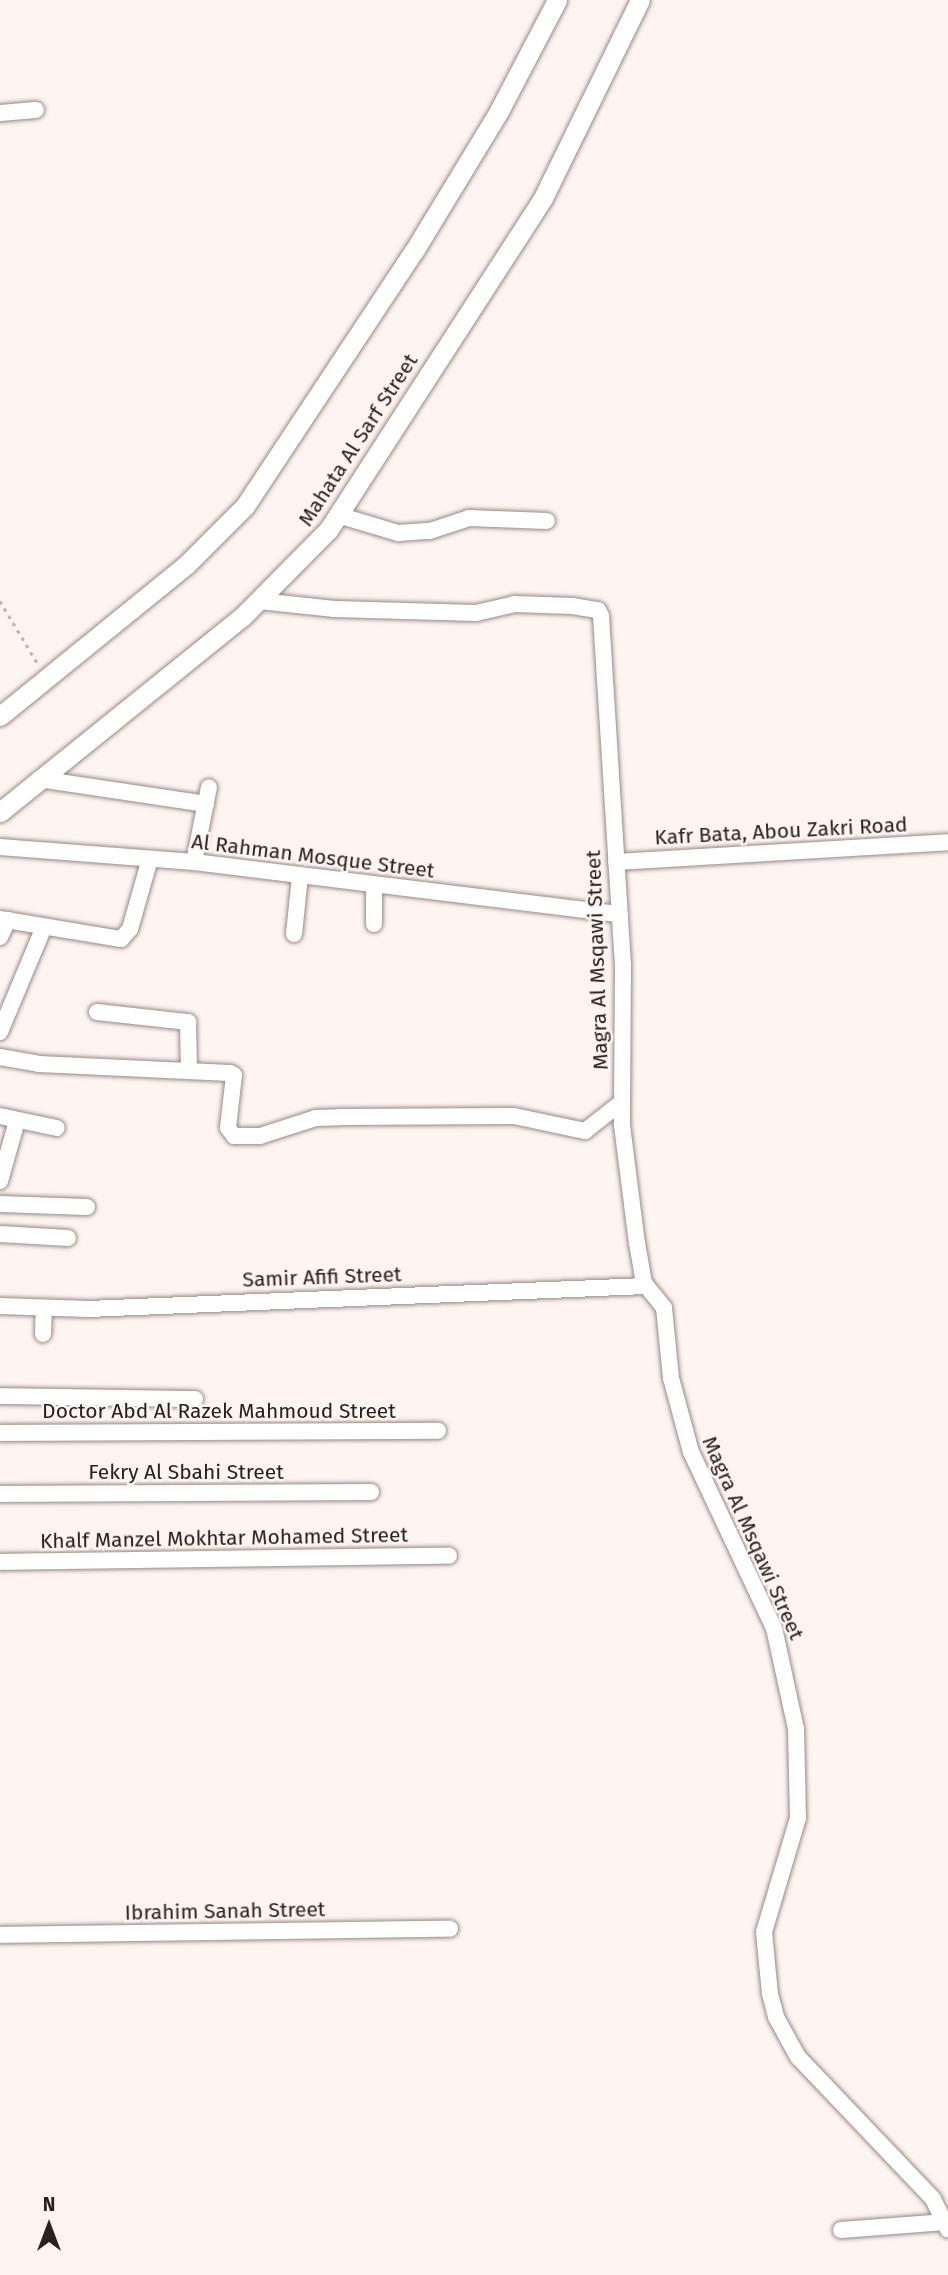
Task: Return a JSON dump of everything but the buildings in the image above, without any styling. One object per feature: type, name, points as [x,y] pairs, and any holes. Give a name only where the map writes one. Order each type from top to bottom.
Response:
[{"type":"street","points":[[0,716],[187,564],[245,506],[414,251],[499,111],[557,0]]},
{"type":"street","name":"Mahata Al Sarf Street","points":[[0,812],[259,601],[310,552],[338,515],[543,198],[640,0]]},
{"type":"street","points":[[0,113],[36,110]]},
{"type":"street","points":[[338,515],[398,533],[430,531],[458,519],[547,522]]},
{"type":"street","name":"Magra Al Msqawi Street","points":[[259,601],[335,609],[463,613],[488,612],[514,604],[598,610],[603,635],[620,914],[625,1028],[622,1102],[636,1243],[646,1286],[664,1308],[671,1378],[691,1452],[774,1628],[796,1729],[798,1818],[764,1932],[765,1971],[776,2017],[807,2069],[933,2199],[947,2226]]},
{"type":"street","points":[[39,779],[206,804]]},
{"type":"street","points":[[194,862],[209,787]]},
{"type":"street","name":"Kafr Bata, Abou Zakri Road","points":[[617,862],[948,842]]},
{"type":"street","name":"Al Rahman Mosque Street","points":[[0,847],[194,862],[620,914]]},
{"type":"street","points":[[0,937],[4,919],[121,939],[132,922],[150,859]]},
{"type":"street","points":[[294,934],[300,876]]},
{"type":"street","points":[[374,885],[374,924]]},
{"type":"street","points":[[0,1032],[44,927]]},
{"type":"street","points":[[97,1012],[188,1023],[189,1071]]},
{"type":"street","points":[[0,1057],[39,1064],[230,1073],[234,1075],[228,1128],[234,1136],[260,1136],[316,1118],[340,1117],[514,1116],[585,1131],[622,1102]]},
{"type":"street","points":[[0,1116],[57,1128]]},
{"type":"street","points":[[0,1181],[17,1121]]},
{"type":"street","points":[[0,1204],[88,1207]]},
{"type":"street","points":[[0,1234],[68,1238]]},
{"type":"street","name":"Samir Afifi Street","points":[[0,1306],[44,1309],[646,1286]]},
{"type":"street","points":[[43,1334],[44,1309]]},
{"type":"street","points":[[0,1396],[195,1399]]},
{"type":"street","name":"Doctor Abd Al Razek Mahmoud Street","points":[[0,1433],[438,1432]]},
{"type":"street","name":"Fekry Al Sbahi Street","points":[[0,1494],[371,1492]]},
{"type":"street","name":"Khalf Manzel Mokhtar Mohamed Street","points":[[0,1562],[449,1556]]},
{"type":"street","name":"Ibrahim Sanah Street","points":[[0,1935],[450,1928]]},
{"type":"street","points":[[841,2230],[947,2226]]},
{"type":"path","points":[[0,601],[46,678]]}]
